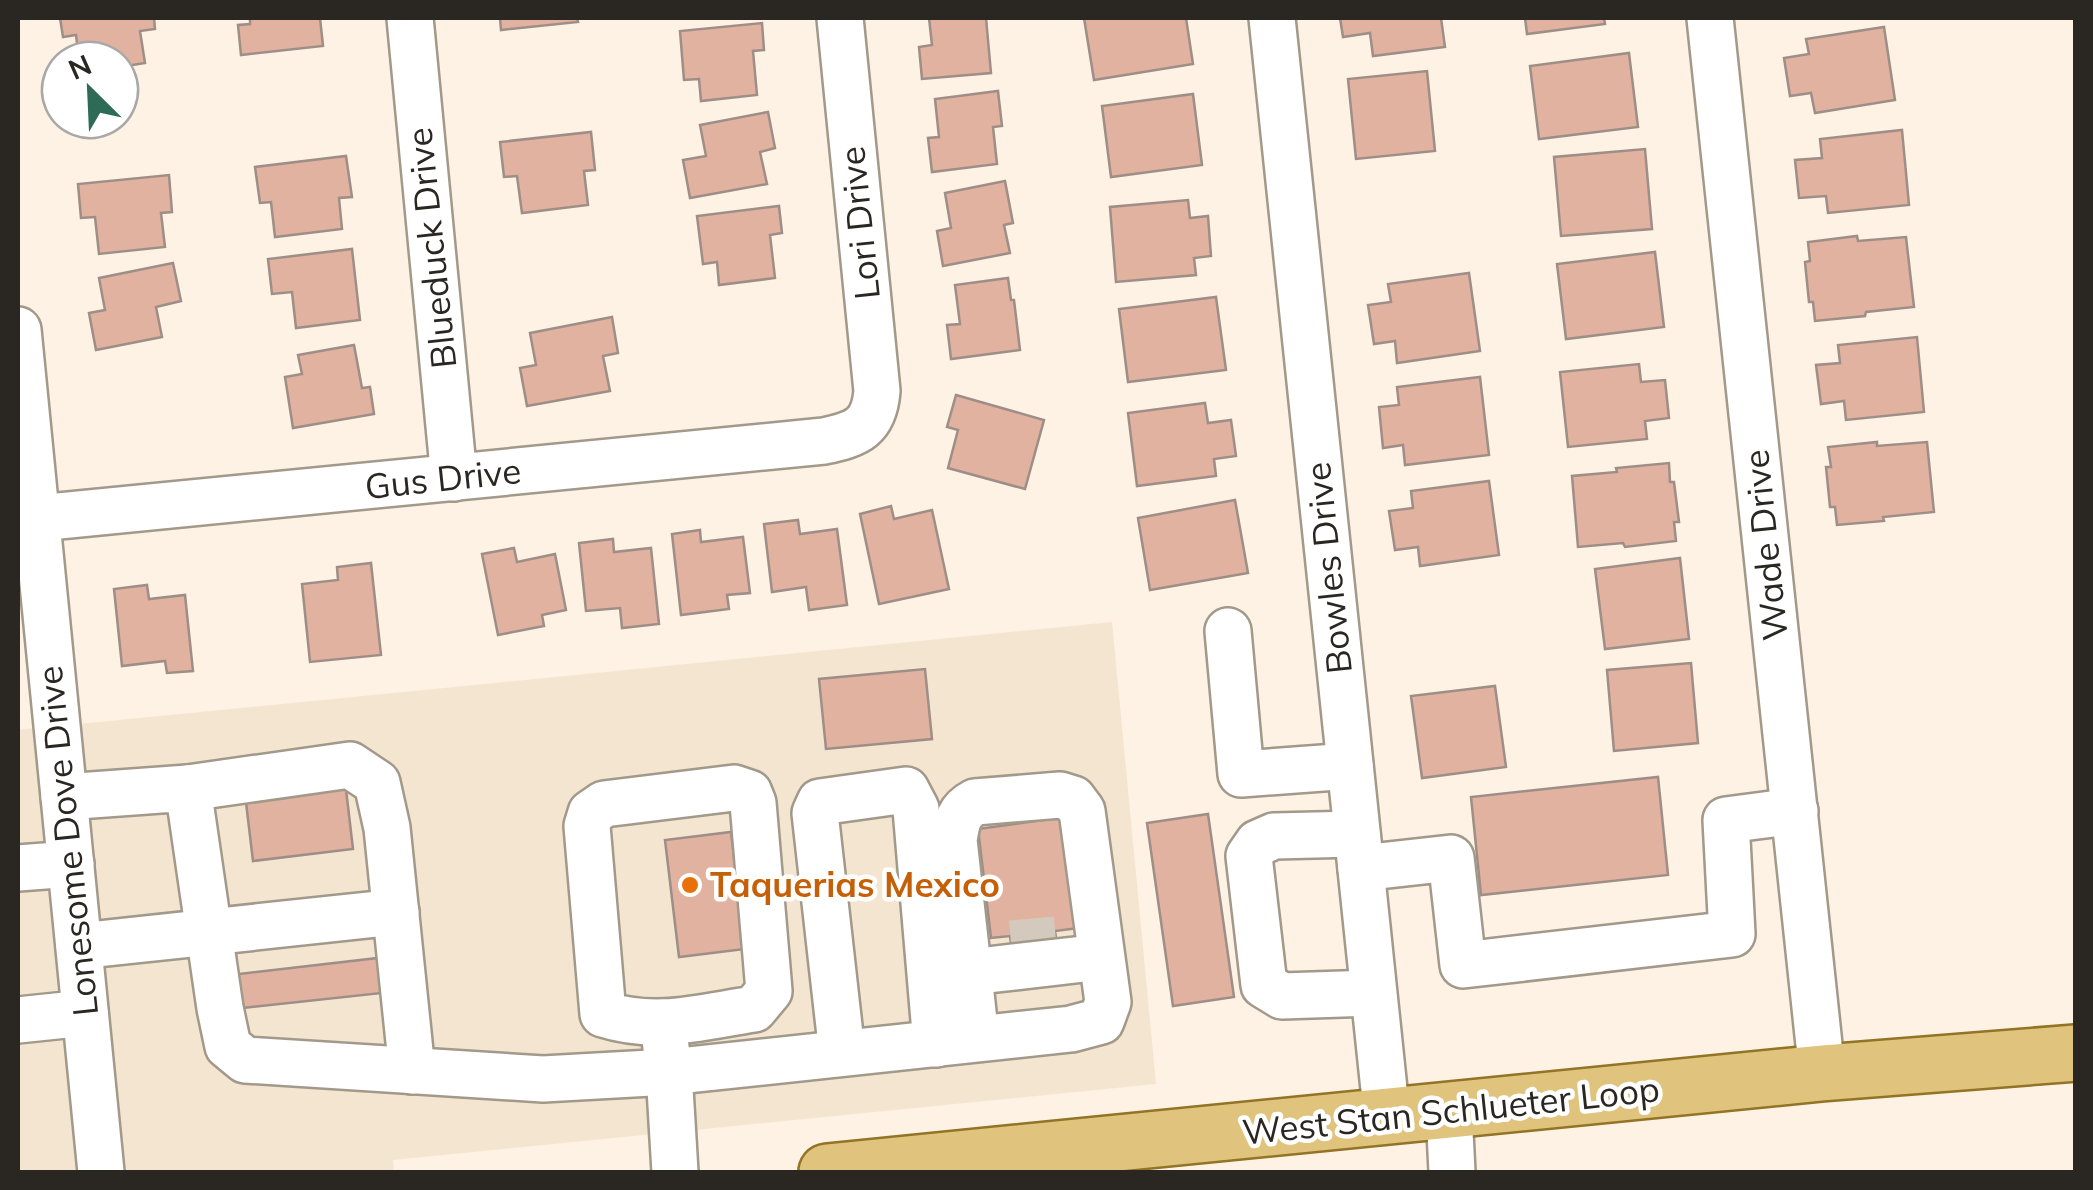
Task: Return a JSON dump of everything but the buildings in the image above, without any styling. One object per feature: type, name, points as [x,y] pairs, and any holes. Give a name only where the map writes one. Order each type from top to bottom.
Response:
[{"type":"main road","name":"West Stan Schlueter Loop","points":[[828,1172],[1822,1073],[2076,1053]]},
{"type":"street","name":"Blueduck Drive","points":[[410,18],[454,478]]},
{"type":"street","name":"Lori Drive","points":[[840,18],[876,391],[875,414],[865,424]]},
{"type":"street","name":"Bowles Drive","points":[[1272,18],[1386,1118]]},
{"type":"street","name":"Wade Drive","points":[[1710,18],[1822,1073]]},
{"type":"street","name":"Lonesome Dove Drive","points":[[18,330],[27,519],[64,798],[101,1172]]},
{"type":"street","name":"Gus Drive","points":[[27,519],[824,441],[846,436],[865,424]]},
{"type":"street","points":[[1228,631],[1241,774],[1350,766]]},
{"type":"street","points":[[64,798],[188,788],[350,766],[377,783],[388,828],[412,1071]]},
{"type":"street","points":[[188,788],[228,1046],[246,1060],[543,1078],[669,1072],[1071,1029],[1101,1020],[1108,1002],[1083,952],[1082,810],[1073,799],[1060,795],[975,802],[958,816],[954,840],[989,962],[956,1041]]},
{"type":"street","points":[[734,788],[749,794],[753,803],[769,992],[754,1009],[663,1024],[626,1021],[603,1014],[587,826],[591,813],[604,804],[734,788]]},
{"type":"street","points":[[842,1053],[816,813],[820,802],[906,790],[916,810],[956,1041]]},
{"type":"street","points":[[1374,993],[1282,996],[1264,985],[1250,856],[1258,843],[1274,836],[1359,851],[1451,858],[1463,965],[1732,934],[1726,820],[1794,811]]},
{"type":"street","points":[[18,868],[71,864]]},
{"type":"street","points":[[79,946],[396,912]]},
{"type":"street","points":[[989,962],[1083,952]]},
{"type":"street","points":[[18,1020],[86,1014]]},
{"type":"street","points":[[663,1024],[676,1172]]},
{"type":"street","points":[[1449,1112],[1452,1172]]},
{"type":"shaded area","points":[[1112,622],[1156,1084],[393,1160],[394,1172],[18,1172],[18,730]]},
{"type":"tunnel","points":[[1011,943],[1056,939]]},
{"type":"place","name":"Taquerias Mexico","points":[[690,885]]}]
